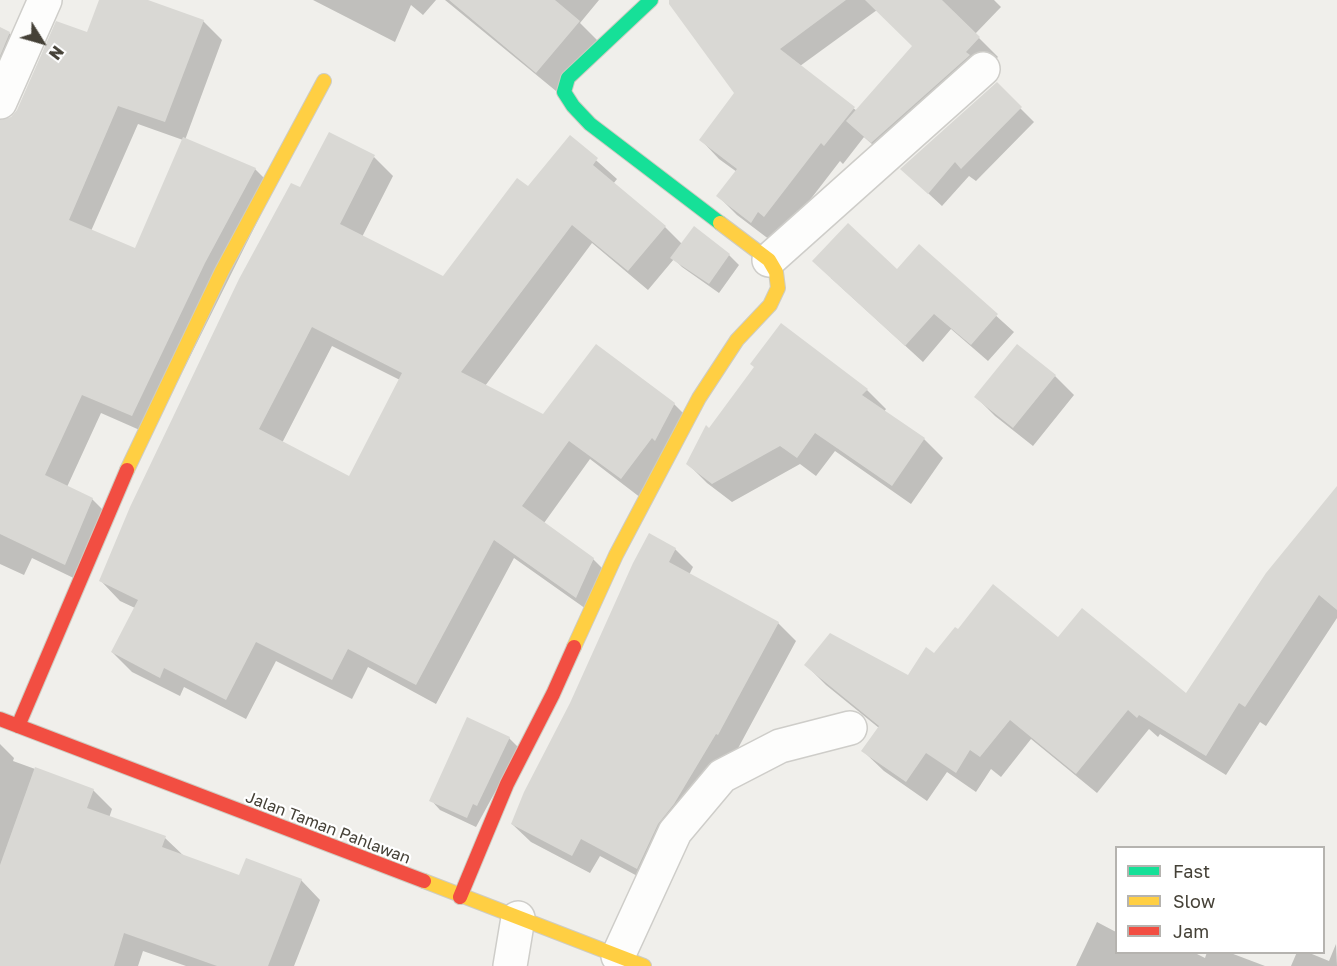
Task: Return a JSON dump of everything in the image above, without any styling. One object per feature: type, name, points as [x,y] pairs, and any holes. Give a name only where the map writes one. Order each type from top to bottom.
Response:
[{"type":"street","points":[[0,102],[45,0]]},
{"type":"street","points":[[460,897],[507,784],[553,694],[616,555],[699,398],[737,340],[770,304],[778,288],[776,272],[769,260],[590,124],[573,106],[564,92],[568,78],[651,0]]},
{"type":"street","points":[[769,260],[983,69]]},
{"type":"street","points":[[18,726],[113,499],[222,271],[324,81]]},
{"type":"street","name":"Jalan Taman Pahlawan","points":[[0,719],[631,961]]},
{"type":"street","points":[[631,961],[675,832],[722,776],[780,746],[850,728]]},
{"type":"street","points":[[510,966],[518,918]]},
{"type":"building","points":[[99,0],[148,0],[204,20],[165,122],[118,106],[69,220],[135,248],[183,137],[256,168],[205,263],[132,416],[82,395],[45,475],[93,498],[65,565],[0,534],[0,120],[11,117],[17,110],[56,21],[87,32]]},
{"type":"building","points":[[449,0],[555,0],[580,21],[536,73]]},
{"type":"building","points":[[669,0],[846,0],[780,49],[855,107],[824,146],[821,143],[764,217],[758,212],[751,223],[716,196],[737,169],[699,140],[734,93],[669,4]]},
{"type":"building","points":[[865,0],[942,0],[980,37],[966,52],[970,55],[871,143],[846,121],[912,46]]},
{"type":"building","points":[[0,27],[10,32],[0,56]]},
{"type":"building","points":[[997,82],[1022,107],[961,169],[955,162],[928,194],[900,169]]},
{"type":"building","points":[[329,132],[375,155],[340,224],[443,276],[517,178],[528,186],[570,135],[598,158],[593,165],[666,226],[628,271],[572,225],[461,372],[543,414],[596,344],[675,403],[655,441],[652,438],[621,479],[569,441],[522,506],[594,558],[576,598],[494,540],[416,685],[348,649],[332,680],[256,642],[226,700],[164,668],[160,678],[111,652],[138,600],[99,581],[130,507],[239,279],[291,183],[300,187]],"holes":[[[312,327],[402,373],[349,476],[259,429]]]},
{"type":"building","points":[[848,223],[897,269],[919,244],[998,314],[971,345],[934,314],[905,346],[812,261]]},
{"type":"building","points":[[694,226],[730,254],[709,284],[670,258]]},
{"type":"building","points":[[781,323],[868,389],[862,395],[925,438],[892,486],[815,433],[797,458],[780,446],[712,484],[686,464],[706,425],[709,428],[754,367],[750,364]]},
{"type":"building","points":[[1017,344],[1056,375],[1013,428],[974,397]]},
{"type":"building","points":[[1337,486],[1337,610],[1319,595],[1245,707],[1239,703],[1206,756],[1139,715],[1137,718],[1128,710],[1076,774],[1010,720],[980,757],[970,750],[956,773],[926,753],[906,782],[861,751],[879,726],[804,665],[830,633],[908,675],[926,647],[934,653],[955,627],[958,629],[993,584],[1058,637],[1082,608],[1186,693],[1266,573]]},
{"type":"building","points":[[649,533],[676,548],[669,562],[779,622],[718,735],[716,734],[674,804],[658,824],[637,869],[581,839],[572,856],[511,824],[524,792],[570,703],[633,563]]},
{"type":"building","points":[[467,717],[510,737],[477,806],[473,804],[467,818],[429,801]]},
{"type":"building","points":[[35,767],[94,789],[87,808],[166,836],[162,847],[239,875],[246,858],[302,879],[268,966],[217,966],[124,933],[114,966],[0,966],[0,865]]},
{"type":"traffic: fast","points":[[651,0],[568,78],[564,92],[573,106],[590,124],[720,223]]},
{"type":"traffic: slow","points":[[127,470],[222,271],[324,81]]},
{"type":"traffic: slow","points":[[574,647],[616,555],[699,398],[737,340],[770,305],[778,288],[776,272],[769,260],[720,223]]},
{"type":"traffic: slow","points":[[424,881],[644,966]]},
{"type":"traffic: jam","points":[[18,726],[127,470]]},
{"type":"traffic: jam","points":[[460,897],[507,784],[574,647]]},
{"type":"traffic: jam","points":[[0,719],[424,881]]}]
